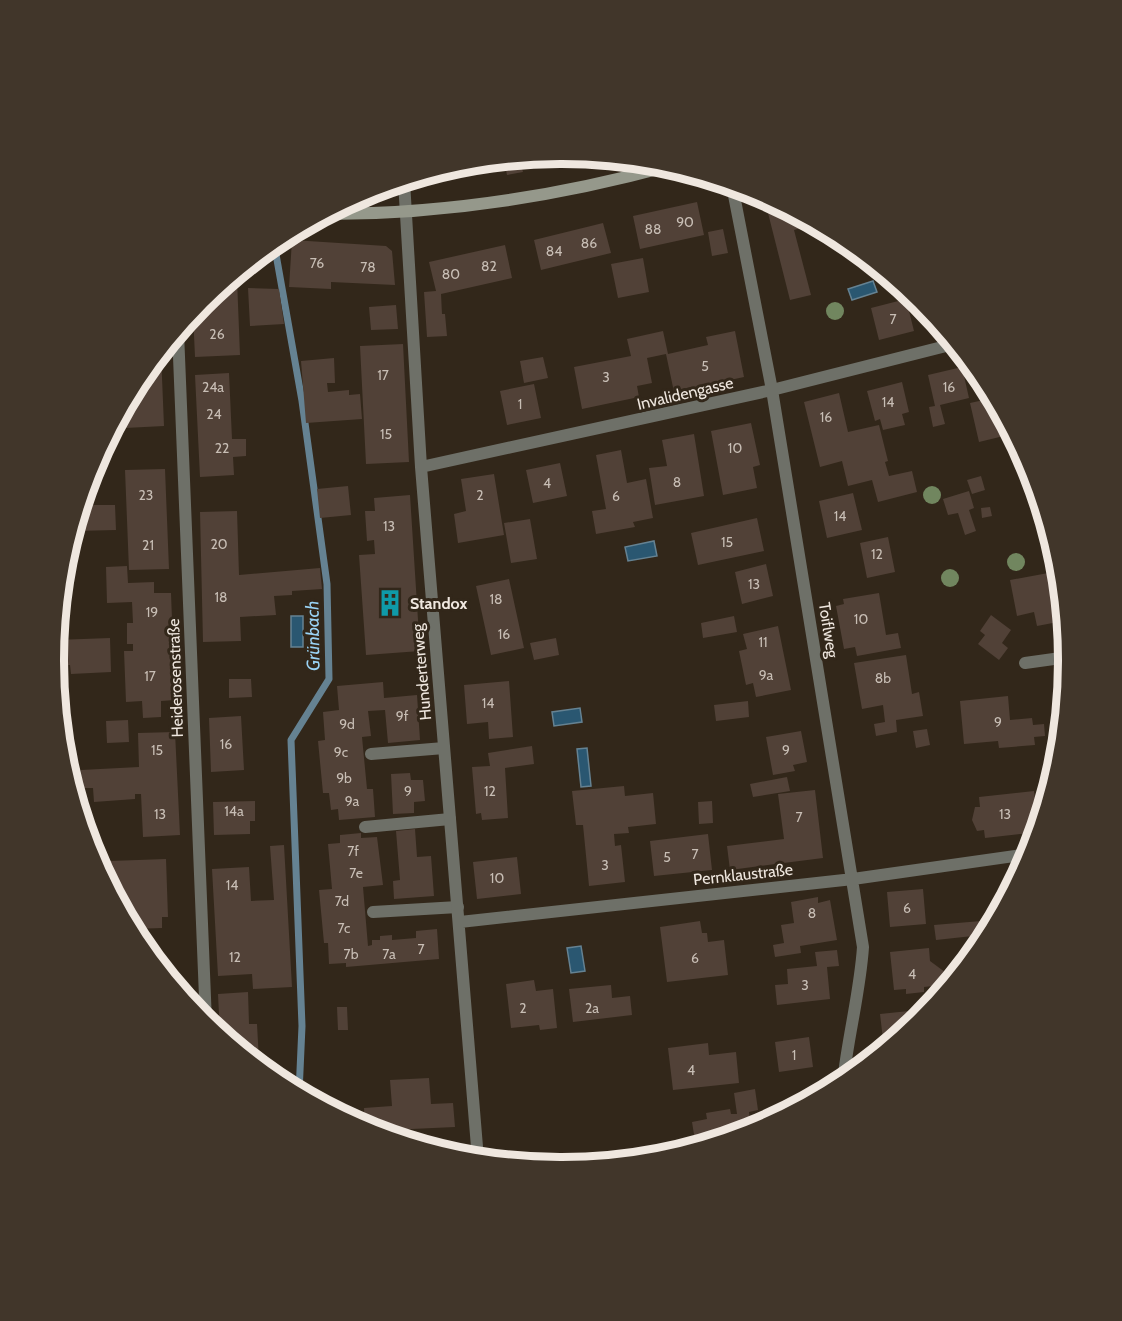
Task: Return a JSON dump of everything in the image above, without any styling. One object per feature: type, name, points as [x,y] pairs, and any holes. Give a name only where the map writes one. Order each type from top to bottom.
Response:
[{"type":"main road","points":[[344,214],[407,212],[546,196],[646,172]]},
{"type":"street","name":"Hunderterweg","points":[[405,189],[422,467],[477,1149]]},
{"type":"street","name":"Toiflweg","points":[[734,195],[772,390],[863,946],[861,982],[844,1068]]},
{"type":"street","name":"Heiderosenstraße","points":[[178,344],[205,1007]]},
{"type":"street","name":"Invalidengasse","points":[[422,467],[772,390],[945,346]]},
{"type":"street","points":[[1025,663],[1058,658]]},
{"type":"street","points":[[371,754],[444,748]]},
{"type":"street","points":[[365,827],[450,819]]},
{"type":"street","name":"Pernklaustraße","points":[[460,922],[853,879],[1018,856]]},
{"type":"street","points":[[373,912],[458,907]]},
{"type":"water","points":[[873,281],[877,292],[852,300],[848,289]]},
{"type":"water","points":[[654,541],[657,556],[628,561],[625,547]]},
{"type":"water","points":[[291,616],[303,616],[303,647],[291,647]]},
{"type":"water","points":[[580,708],[582,722],[554,726],[552,712]]},
{"type":"water","points":[[587,748],[591,786],[581,787],[577,749]]},
{"type":"water","points":[[581,946],[585,971],[571,973],[567,948]]},
{"type":"building","points":[[521,166],[523,172],[507,175],[505,167]]},
{"type":"building","points":[[697,202],[704,235],[640,249],[633,216]]},
{"type":"building","points":[[767,209],[803,227],[794,230],[811,295],[790,300]]},
{"type":"building","points":[[603,223],[611,253],[541,270],[534,240]]},
{"type":"building","points":[[723,229],[728,253],[712,256],[708,232]]},
{"type":"building","points":[[298,240],[386,246],[392,251],[395,285],[331,282],[331,289],[289,287],[292,244]]},
{"type":"building","points":[[505,245],[512,278],[441,294],[442,314],[445,314],[447,336],[427,337],[424,292],[436,291],[429,262]]},
{"type":"building","points":[[643,258],[649,292],[618,298],[611,264]]},
{"type":"building","points":[[237,284],[240,355],[195,357],[194,327]]},
{"type":"building","points":[[248,288],[279,289],[284,324],[250,326]]},
{"type":"building","points":[[902,300],[907,305],[914,331],[879,340],[871,308]]},
{"type":"building","points":[[396,305],[398,329],[371,330],[369,307]]},
{"type":"building","points":[[663,331],[668,354],[708,345],[706,337],[735,331],[744,377],[674,392],[666,354],[647,358],[652,383],[637,386],[639,397],[582,409],[574,367],[631,356],[627,339]]},
{"type":"building","points":[[403,344],[409,462],[366,464],[360,346]]},
{"type":"building","points":[[543,357],[548,378],[524,383],[520,361]]},
{"type":"building","points":[[334,358],[335,383],[327,383],[328,392],[349,390],[349,395],[360,394],[362,419],[306,423],[301,361]]},
{"type":"building","points":[[162,366],[164,426],[125,428],[131,412]]},
{"type":"building","points":[[961,367],[969,398],[940,405],[945,424],[933,427],[929,407],[935,406],[928,375]]},
{"type":"building","points":[[229,373],[232,439],[246,439],[246,456],[233,457],[234,475],[200,477],[195,375]]},
{"type":"building","points":[[902,382],[909,412],[902,414],[905,425],[883,430],[880,419],[875,421],[867,391]]},
{"type":"building","points":[[534,384],[541,418],[507,425],[500,391]]},
{"type":"building","points":[[839,393],[848,432],[879,425],[888,461],[885,462],[889,476],[912,471],[917,492],[878,502],[872,480],[848,486],[842,461],[820,467],[804,402]]},
{"type":"building","points":[[983,400],[1003,436],[979,442],[970,403]]},
{"type":"building","points":[[751,423],[760,465],[753,467],[757,488],[723,495],[711,431]]},
{"type":"building","points":[[694,434],[704,496],[655,505],[649,468],[667,466],[662,440]]},
{"type":"building","points":[[621,450],[627,483],[646,479],[653,518],[633,522],[635,527],[596,534],[592,511],[606,509],[596,455]]},
{"type":"building","points":[[560,463],[567,496],[533,503],[526,470]]},
{"type":"building","points":[[165,469],[169,569],[129,570],[125,470]]},
{"type":"building","points":[[494,474],[504,535],[458,543],[454,514],[466,511],[461,479]]},
{"type":"building","points":[[981,476],[985,490],[972,494],[967,480]]},
{"type":"building","points":[[348,486],[351,515],[320,518],[317,489]]},
{"type":"building","points":[[969,491],[974,508],[969,510],[976,531],[965,535],[958,513],[948,515],[943,499]]},
{"type":"building","points":[[853,493],[862,530],[827,538],[819,501]]},
{"type":"building","name":"Standox","points":[[410,495],[420,651],[366,655],[359,555],[375,554],[374,540],[367,541],[365,511],[375,511],[374,498]]},
{"type":"building","points":[[90,505],[115,505],[116,530],[81,531]]},
{"type":"building","points":[[990,507],[992,516],[982,518],[981,508]]},
{"type":"building","points":[[237,511],[239,575],[320,568],[322,589],[292,591],[292,595],[274,596],[276,615],[240,617],[241,641],[203,642],[200,512]]},
{"type":"building","points":[[757,518],[764,551],[698,565],[691,533]]},
{"type":"building","points":[[530,519],[537,559],[511,563],[504,523]]},
{"type":"building","points":[[888,537],[895,572],[867,578],[860,543]]},
{"type":"building","points":[[766,564],[773,596],[742,604],[735,572]]},
{"type":"building","points":[[127,566],[128,583],[154,582],[154,593],[171,593],[175,700],[161,701],[161,717],[143,718],[142,701],[126,702],[124,651],[133,651],[133,644],[127,644],[127,623],[133,623],[132,602],[107,603],[106,567]]},
{"type":"building","points":[[1049,573],[1055,622],[1037,626],[1034,612],[1017,616],[1010,580]]},
{"type":"building","points":[[509,579],[524,648],[491,655],[476,586]]},
{"type":"building","points":[[879,593],[886,635],[898,633],[901,648],[857,656],[855,647],[844,649],[836,606],[844,604],[843,599]]},
{"type":"building","points":[[991,615],[1011,630],[1002,643],[1008,648],[999,660],[978,644],[985,635],[980,631]]},
{"type":"building","points":[[734,616],[737,632],[703,638],[701,623]]},
{"type":"building","points":[[778,626],[791,690],[756,697],[753,683],[746,685],[739,651],[747,649],[743,634]]},
{"type":"building","points":[[110,638],[111,672],[71,674],[70,665],[64,665],[65,640]]},
{"type":"building","points":[[556,638],[559,655],[534,660],[530,643]]},
{"type":"building","points":[[906,655],[912,694],[919,692],[923,716],[896,720],[897,732],[876,736],[874,724],[885,722],[883,705],[862,709],[854,663]]},
{"type":"building","points":[[229,679],[251,679],[252,697],[229,698]]},
{"type":"building","points":[[509,681],[513,737],[489,739],[488,722],[467,724],[464,685]]},
{"type":"building","points":[[383,682],[384,698],[417,695],[420,740],[388,743],[385,710],[368,711],[371,736],[362,737],[367,789],[373,789],[375,817],[339,820],[338,809],[331,810],[329,793],[323,793],[318,741],[325,740],[323,712],[339,710],[337,686]]},
{"type":"building","points":[[1008,696],[1010,720],[1032,718],[1033,725],[1044,724],[1045,736],[1034,737],[1035,745],[999,748],[998,741],[964,744],[960,701]]},
{"type":"building","points":[[748,701],[749,717],[716,721],[714,705]]},
{"type":"building","points":[[241,716],[244,770],[211,772],[209,718]]},
{"type":"building","points":[[128,720],[129,742],[107,743],[106,721]]},
{"type":"building","points":[[927,729],[930,745],[916,748],[913,731]]},
{"type":"building","points":[[801,731],[807,762],[793,765],[795,771],[773,775],[766,737]]},
{"type":"building","points":[[175,732],[180,835],[143,837],[141,794],[135,794],[135,799],[94,802],[93,788],[82,788],[81,770],[139,767],[138,733]]},
{"type":"building","points":[[532,746],[534,764],[505,768],[508,818],[482,820],[481,813],[476,814],[472,767],[490,766],[488,753]]},
{"type":"building","points":[[410,773],[411,780],[423,780],[425,801],[414,802],[414,813],[393,814],[391,774]]},
{"type":"building","points":[[787,777],[790,791],[753,797],[750,784]]},
{"type":"building","points":[[624,786],[625,796],[653,793],[656,824],[628,827],[629,833],[614,834],[615,846],[621,845],[625,882],[589,886],[583,825],[576,825],[572,791]]},
{"type":"building","points":[[815,790],[823,858],[730,870],[727,846],[784,839],[778,794]]},
{"type":"building","points":[[1034,791],[1036,805],[1026,833],[985,838],[984,830],[977,831],[972,820],[975,807],[980,807],[979,797]]},
{"type":"building","points":[[255,801],[255,821],[250,821],[250,834],[214,835],[213,802]]},
{"type":"building","points":[[712,801],[713,823],[699,824],[698,802]]},
{"type":"building","points":[[415,829],[417,857],[431,856],[434,896],[394,899],[393,881],[400,880],[396,831]]},
{"type":"building","points":[[361,833],[361,838],[377,837],[383,885],[363,887],[368,946],[372,945],[372,940],[380,940],[380,936],[392,935],[392,940],[416,938],[416,931],[437,929],[439,959],[346,967],[346,963],[329,964],[328,943],[324,943],[319,890],[332,889],[328,844],[340,843],[340,835]]},
{"type":"building","points":[[708,834],[712,870],[654,876],[650,841]]},
{"type":"building","points":[[284,845],[292,987],[253,989],[252,974],[218,976],[212,869],[249,867],[251,901],[274,900],[270,846]]},
{"type":"building","points":[[517,857],[521,894],[477,899],[473,862]]},
{"type":"building","points":[[166,859],[168,917],[162,917],[162,928],[143,929],[116,880],[110,868],[110,861]]},
{"type":"building","points":[[923,889],[926,924],[890,927],[887,892]]},
{"type":"building","points":[[818,897],[818,903],[830,900],[837,940],[800,946],[801,953],[775,957],[773,945],[784,943],[781,925],[794,923],[791,902]]},
{"type":"building","points":[[700,921],[702,933],[707,933],[708,942],[724,940],[728,975],[667,982],[660,927]]},
{"type":"building","points":[[981,921],[981,924],[974,936],[936,940],[934,925]]},
{"type":"building","points":[[929,948],[930,961],[946,973],[933,989],[933,986],[924,987],[924,992],[906,994],[906,989],[894,990],[890,952]]},
{"type":"building","points":[[837,950],[839,966],[827,967],[830,999],[777,1005],[775,985],[788,984],[787,969],[817,966],[815,952]]},
{"type":"building","points":[[534,980],[536,991],[553,989],[557,1028],[540,1030],[539,1025],[511,1028],[506,984]]},
{"type":"building","points":[[611,985],[612,998],[630,996],[632,1015],[573,1022],[569,989]]},
{"type":"building","points":[[248,992],[249,1024],[257,1024],[259,1054],[219,1021],[218,994]]},
{"type":"building","points":[[337,1007],[347,1007],[348,1030],[338,1030]]},
{"type":"building","points":[[913,1011],[883,1038],[880,1014]]},
{"type":"building","points":[[809,1037],[813,1067],[779,1072],[775,1042]]},
{"type":"building","points":[[708,1043],[709,1055],[736,1052],[739,1083],[673,1090],[668,1048]]},
{"type":"building","points":[[429,1078],[431,1104],[453,1103],[455,1127],[398,1130],[364,1116],[364,1108],[392,1106],[390,1080]]},
{"type":"building","points":[[755,1089],[758,1110],[749,1112],[750,1119],[695,1139],[692,1122],[707,1119],[706,1113],[730,1109],[731,1114],[737,1114],[734,1093]]},
{"type":"waterway","name":"Grünbach","points":[[276,255],[302,401],[327,584],[329,679],[291,740],[302,1026],[300,1082]]},
{"type":"place","name":"Standox","points":[[390,603]]}]
